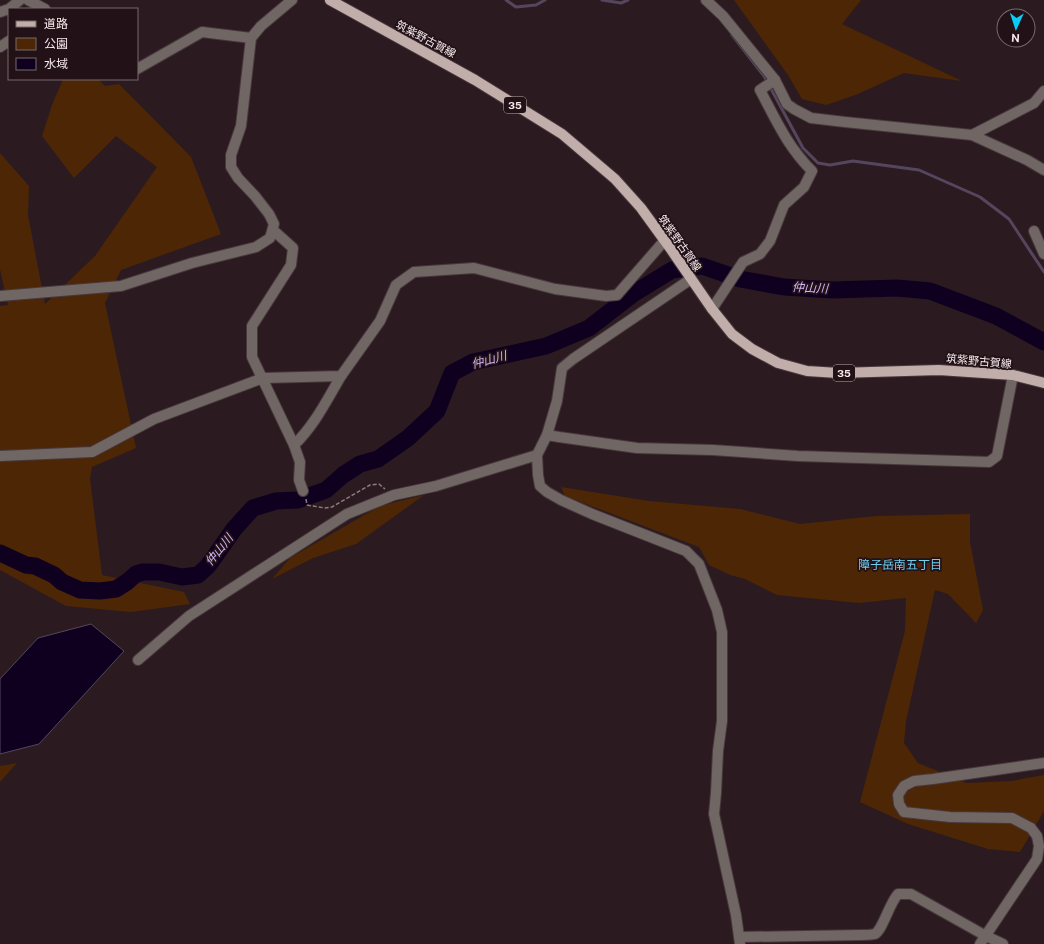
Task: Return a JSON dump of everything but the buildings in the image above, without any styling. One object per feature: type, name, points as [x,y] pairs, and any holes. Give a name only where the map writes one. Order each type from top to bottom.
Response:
[{"type":"main road","name":"筑紫野古賀線","points":[[330,0],[475,80],[562,134],[615,179],[641,208],[668,244],[712,309],[732,334],[752,349],[778,363],[807,371],[838,373],[939,370],[1013,375],[1044,383]]},
{"type":"street","points":[[0,12],[20,0]]},
{"type":"street","points":[[28,0],[43,8]]},
{"type":"street","points":[[0,296],[121,286],[192,263],[256,246],[270,238],[274,224],[269,214],[238,178],[231,167],[231,155],[241,126],[251,38],[261,26],[292,0]]},
{"type":"street","points":[[706,0],[723,16],[775,80],[787,104],[794,110],[811,118],[972,135],[1027,160],[1044,170]]},
{"type":"street","points":[[138,68],[202,32],[251,38]]},
{"type":"street","points":[[712,309],[723,290],[743,262],[760,254],[770,241],[784,205],[804,187],[812,171],[788,142],[760,90],[775,80]]},
{"type":"street","points":[[972,135],[1034,103],[1044,91]]},
{"type":"street","points":[[273,230],[293,248],[291,265],[252,326],[252,357],[294,445],[300,462],[299,480],[303,490]]},
{"type":"street","points":[[1034,231],[1044,254]]},
{"type":"street","points":[[294,445],[312,423],[341,376],[380,321],[384,308],[396,285],[414,272],[474,268],[555,289],[606,296],[617,295],[668,244]]},
{"type":"street","points":[[691,279],[562,368],[557,401],[547,435],[537,455],[538,475],[540,486],[561,500],[592,514],[686,551],[699,564],[717,610],[722,632],[722,721],[718,751],[714,814],[740,941],[862,936],[874,934],[879,929],[893,900],[898,894],[911,894],[983,940],[1002,944]]},
{"type":"street","points":[[547,435],[637,448],[713,450],[798,456],[990,462],[996,456],[1013,375]]},
{"type":"street","points":[[0,456],[92,452],[154,419],[263,378],[341,376]]},
{"type":"street","points":[[138,660],[188,616],[347,514],[390,497],[436,486],[537,455]]},
{"type":"street","points":[[983,940],[1037,859],[1039,846],[1036,836],[1030,828],[1012,818],[950,817],[904,812],[899,804],[898,795],[904,786],[914,781],[1044,763]]},
{"type":"path","points":[[303,490],[307,505],[325,508],[332,507],[370,485],[379,484],[385,488],[390,497]]},
{"type":"green space","points":[[734,0],[861,0],[842,24],[962,81],[904,73],[858,94],[826,105],[802,99],[788,75]]},
{"type":"green space","points":[[63,80],[99,80],[105,86],[119,84],[191,157],[221,234],[121,270],[105,303],[136,448],[92,467],[90,479],[102,575],[184,592],[190,604],[131,612],[66,606],[0,570],[0,306],[8,305],[0,269],[0,153],[29,186],[28,215],[45,304],[95,256],[157,167],[116,136],[74,178],[42,136],[52,105]]},
{"type":"green space","points":[[561,487],[649,501],[740,509],[800,524],[876,516],[970,514],[970,542],[983,610],[976,623],[948,594],[935,590],[906,721],[904,743],[918,763],[967,783],[1011,781],[1044,775],[1044,811],[1020,852],[988,849],[908,824],[860,802],[905,631],[906,598],[859,603],[777,595],[745,579],[730,575],[709,565],[699,547],[565,496]]},
{"type":"green space","points":[[424,495],[356,544],[313,558],[272,579],[290,558],[380,506]]},
{"type":"green space","points":[[17,763],[0,782],[0,766]]},
{"type":"water","points":[[91,624],[124,651],[39,744],[0,754],[0,679],[38,638]]},
{"type":"waterway","points":[[506,0],[516,7],[536,5],[545,0]]},
{"type":"waterway","points":[[602,0],[621,3],[628,0]]},
{"type":"waterway","points":[[732,35],[764,76],[803,148],[818,163],[830,165],[853,161],[919,170],[980,197],[1009,219],[1044,272]]},
{"type":"waterway","name":"仲山川","points":[[0,553],[26,565],[35,566],[54,575],[62,582],[80,590],[100,591],[116,589],[136,574],[143,572],[159,572],[182,577],[198,575],[208,566],[234,529],[253,508],[276,501],[298,500],[326,490],[343,475],[360,464],[378,459],[408,438],[437,411],[452,373],[473,362],[546,346],[589,328],[633,294],[672,270],[702,266],[740,279],[784,287],[833,290],[897,288],[930,291],[996,316],[1044,342]]},
{"type":"district","name":"障子岳南五丁目","points":[[900,565]]}]
